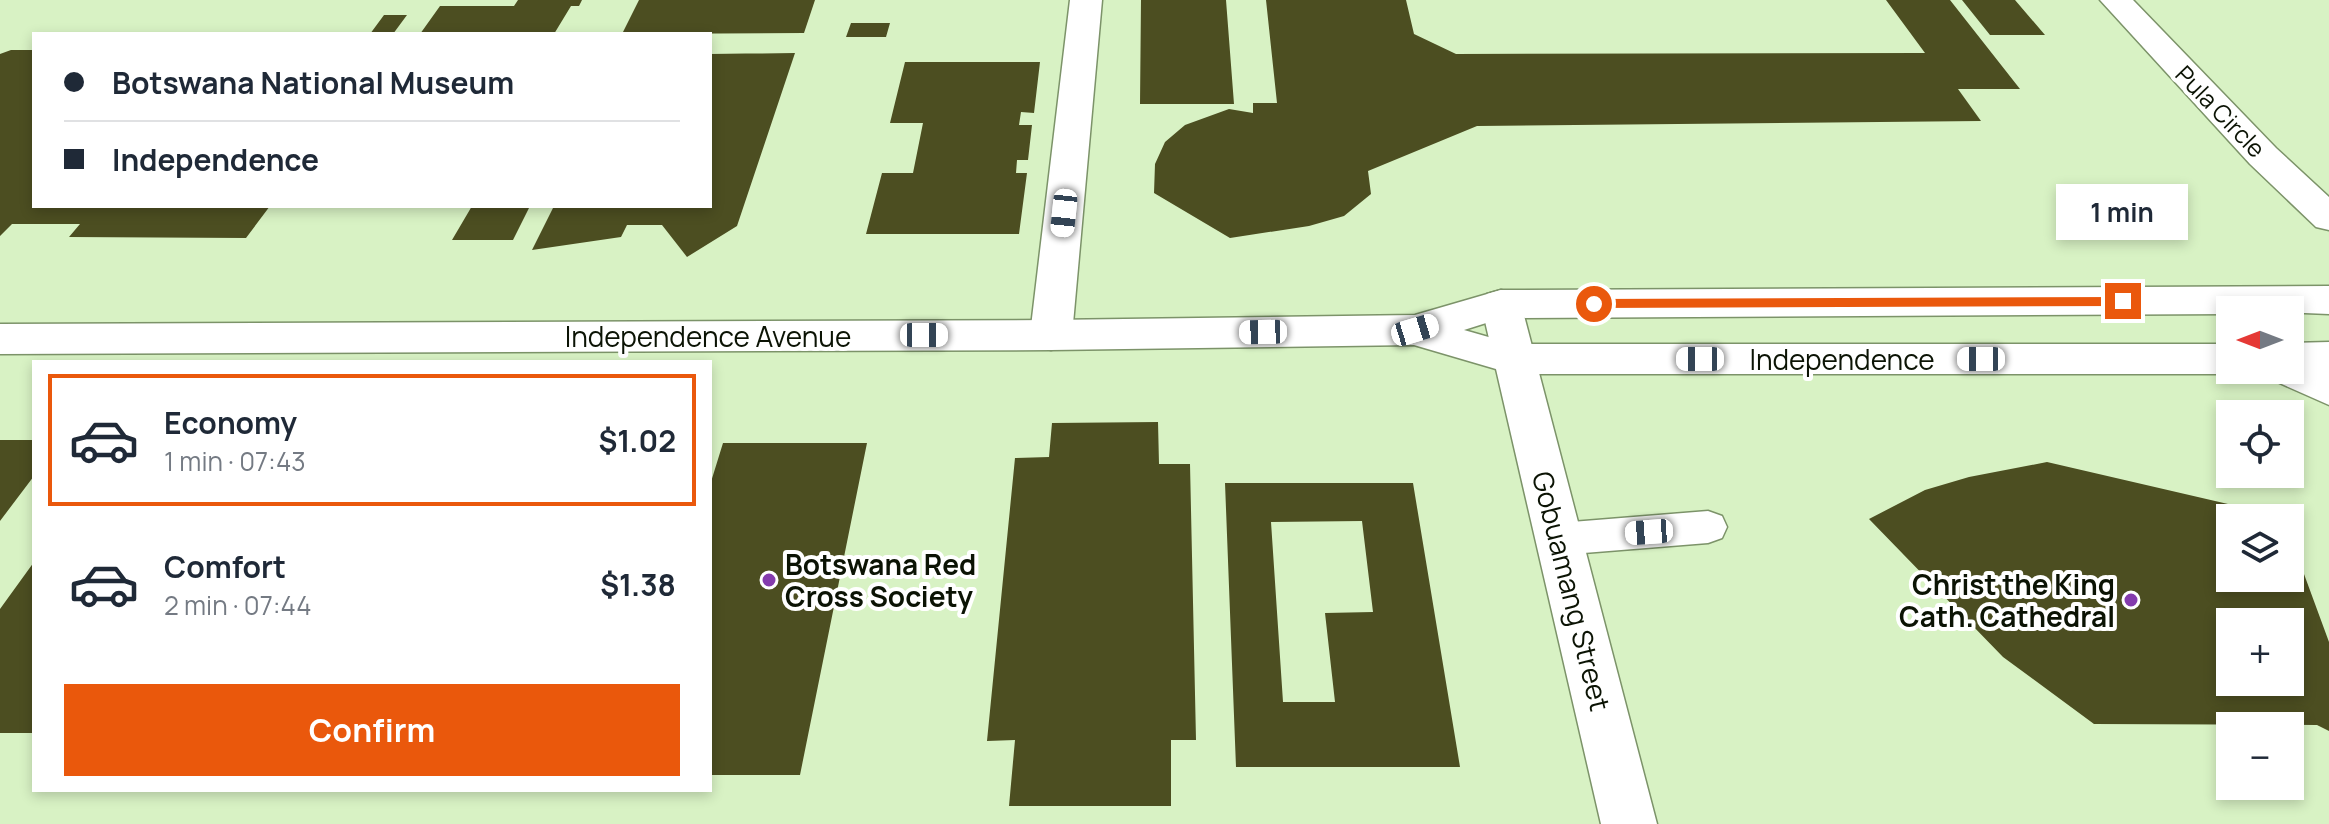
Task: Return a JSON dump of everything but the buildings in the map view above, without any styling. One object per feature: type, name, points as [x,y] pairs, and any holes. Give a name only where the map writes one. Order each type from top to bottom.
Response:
[{"type":"street","points":[[1051,335],[1086,0]]},
{"type":"street","name":"Pula Circle","points":[[2116,0],[2263,156],[2329,218]]},
{"type":"street","name":"Independence","points":[[1415,330],[1501,304],[2329,300]]},
{"type":"street","name":"Gobuamang Street","points":[[1501,304],[1629,824]]},
{"type":"street","name":"Independence Avenue","points":[[0,339],[1051,335],[1415,330]]},
{"type":"street","name":"Independence","points":[[1415,330],[1513,359],[2216,359]]},
{"type":"street","points":[[2304,358],[2329,357]]},
{"type":"street","points":[[2304,377],[2329,389]]},
{"type":"lane","points":[[1559,539],[1708,527]]},
{"type":"place","name":"Botswana Red Cross Society","points":[[769,580]]},
{"type":"place","name":"Christ the King Cath. Cathedral","points":[[2131,600]]},
{"type":"route","points":[[1594,304],[2123,301]]}]
